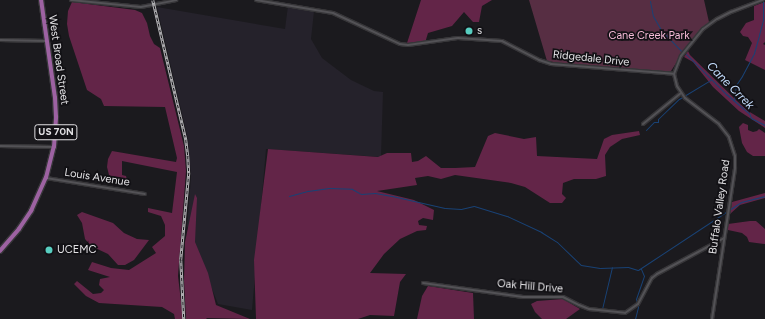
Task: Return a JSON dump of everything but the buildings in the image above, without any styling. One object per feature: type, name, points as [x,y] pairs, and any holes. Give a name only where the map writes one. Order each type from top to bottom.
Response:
[{"type":"main road","name":"West Broad Street","points":[[0,251],[19,229],[31,211],[46,178],[54,147],[55,104],[41,0]]},
{"type":"street","points":[[71,0],[141,7],[176,0]]},
{"type":"street","name":"Ridgedale Drive","points":[[256,0],[333,13],[400,44],[419,45],[458,38],[502,41],[540,60],[552,64],[674,74]]},
{"type":"street","points":[[674,74],[681,56],[703,29],[716,19],[763,0]]},
{"type":"street","points":[[0,40],[47,41]]},
{"type":"street","name":"Buffalo Valley Road","points":[[674,74],[677,86],[681,93],[689,102],[719,124],[730,137],[733,145],[735,168],[712,319]]},
{"type":"street","points":[[643,124],[681,93]]},
{"type":"street","points":[[0,146],[54,147]]},
{"type":"street","name":"Louis Avenue","points":[[46,178],[145,194]]},
{"type":"street","name":"Oak Hill Drive","points":[[423,282],[523,297],[563,297],[579,306],[590,309],[625,313],[638,304],[652,278],[657,274],[724,238]]},
{"type":"shaded area","points":[[421,0],[492,0],[482,6],[479,22],[473,22],[464,12],[452,26],[428,33],[425,43],[407,43]]},
{"type":"shaded area","points":[[72,2],[135,10],[142,13],[154,44],[160,48],[184,146],[186,171],[178,276],[183,319],[175,319],[174,314],[162,307],[99,303],[86,296],[74,284],[77,281],[93,294],[101,293],[104,290],[99,285],[100,279],[110,277],[88,270],[92,262],[111,268],[129,270],[156,253],[152,247],[165,236],[165,225],[161,216],[148,212],[148,208],[172,213],[177,172],[122,161],[122,175],[126,176],[127,180],[116,180],[109,175],[107,167],[108,159],[112,151],[176,162],[177,158],[165,107],[104,106],[101,99],[87,90],[69,36],[67,24],[68,11]]},
{"type":"shaded area","points":[[765,2],[765,42],[763,44],[765,45],[765,70],[745,60],[752,43],[748,37],[743,36],[740,32],[746,23],[754,20],[754,6]]},
{"type":"shaded area","points":[[288,6],[314,11],[311,39],[322,58],[351,80],[374,91],[383,92],[381,157],[266,149],[252,310],[218,304],[187,226],[191,177],[188,139],[157,7],[285,29]]},
{"type":"shaded area","points":[[688,51],[690,55],[748,111],[765,121],[765,128],[739,111],[713,87],[693,62],[684,57]]},
{"type":"shaded area","points":[[743,123],[748,125],[748,130],[753,132],[759,129],[765,133],[765,156],[753,156],[747,152],[742,143],[739,127]]},
{"type":"shaded area","points":[[639,131],[640,135],[622,139],[610,147],[605,155],[606,176],[596,179],[574,179],[563,183],[562,194],[566,198],[562,203],[550,203],[525,187],[511,183],[455,175],[441,179],[428,176],[415,178],[417,185],[377,191],[414,200],[434,210],[433,220],[423,218],[418,221],[419,225],[427,226],[426,230],[417,231],[400,239],[384,254],[370,273],[406,274],[400,282],[394,316],[370,315],[358,319],[256,319],[254,260],[268,149],[378,157],[387,153],[411,153],[412,162],[418,161],[426,156],[441,168],[455,168],[475,167],[488,136],[495,133],[524,139],[536,137],[537,156],[597,159],[604,139],[612,135]]},
{"type":"shaded area","points":[[765,193],[765,198],[740,205],[730,214],[732,202]]},
{"type":"shaded area","points":[[195,194],[197,198],[195,242],[208,273],[216,305],[250,319],[186,319],[184,281],[185,242]]},
{"type":"shaded area","points":[[82,212],[113,223],[124,233],[137,239],[149,240],[134,260],[125,265],[118,265],[108,254],[91,246],[85,239],[82,223],[77,215]]},
{"type":"shaded area","points":[[756,221],[765,229],[765,244],[749,242],[747,237],[742,233],[728,230],[728,224]]},
{"type":"shaded area","points":[[428,286],[473,293],[474,319],[417,319],[422,296]]},
{"type":"shaded area","points":[[563,299],[580,309],[566,319],[542,319],[535,312],[531,304],[537,301]]},
{"type":"green space","name":"Cane Creek Park","points":[[529,0],[704,0],[709,22],[689,43],[669,72],[573,65],[547,61]]},
{"type":"waterway","points":[[650,1],[653,16],[661,30],[682,52]]},
{"type":"waterway","points":[[734,101],[736,85],[754,53],[763,20],[763,1]]},
{"type":"waterway","name":"Cane Crrek","points":[[686,54],[726,94],[749,113],[751,118],[765,125]]},
{"type":"waterway","points":[[646,130],[654,122],[658,122],[658,119],[679,99],[711,80]]},
{"type":"waterway","points":[[289,196],[329,188],[352,189],[361,194],[375,193],[445,208],[461,209],[474,206],[507,216],[541,232],[557,242],[581,265],[600,268],[628,267],[638,270],[741,202],[765,196]]},
{"type":"waterway","points":[[602,309],[612,267]]},
{"type":"waterway","points":[[635,319],[638,307],[636,299],[644,276],[641,269]]},
{"type":"railway","points":[[153,0],[186,140],[188,156],[189,173],[181,260],[184,319]]},
{"type":"place","name":"s","points":[[469,31]]},
{"type":"place","name":"UCEMC","points":[[49,250]]}]
